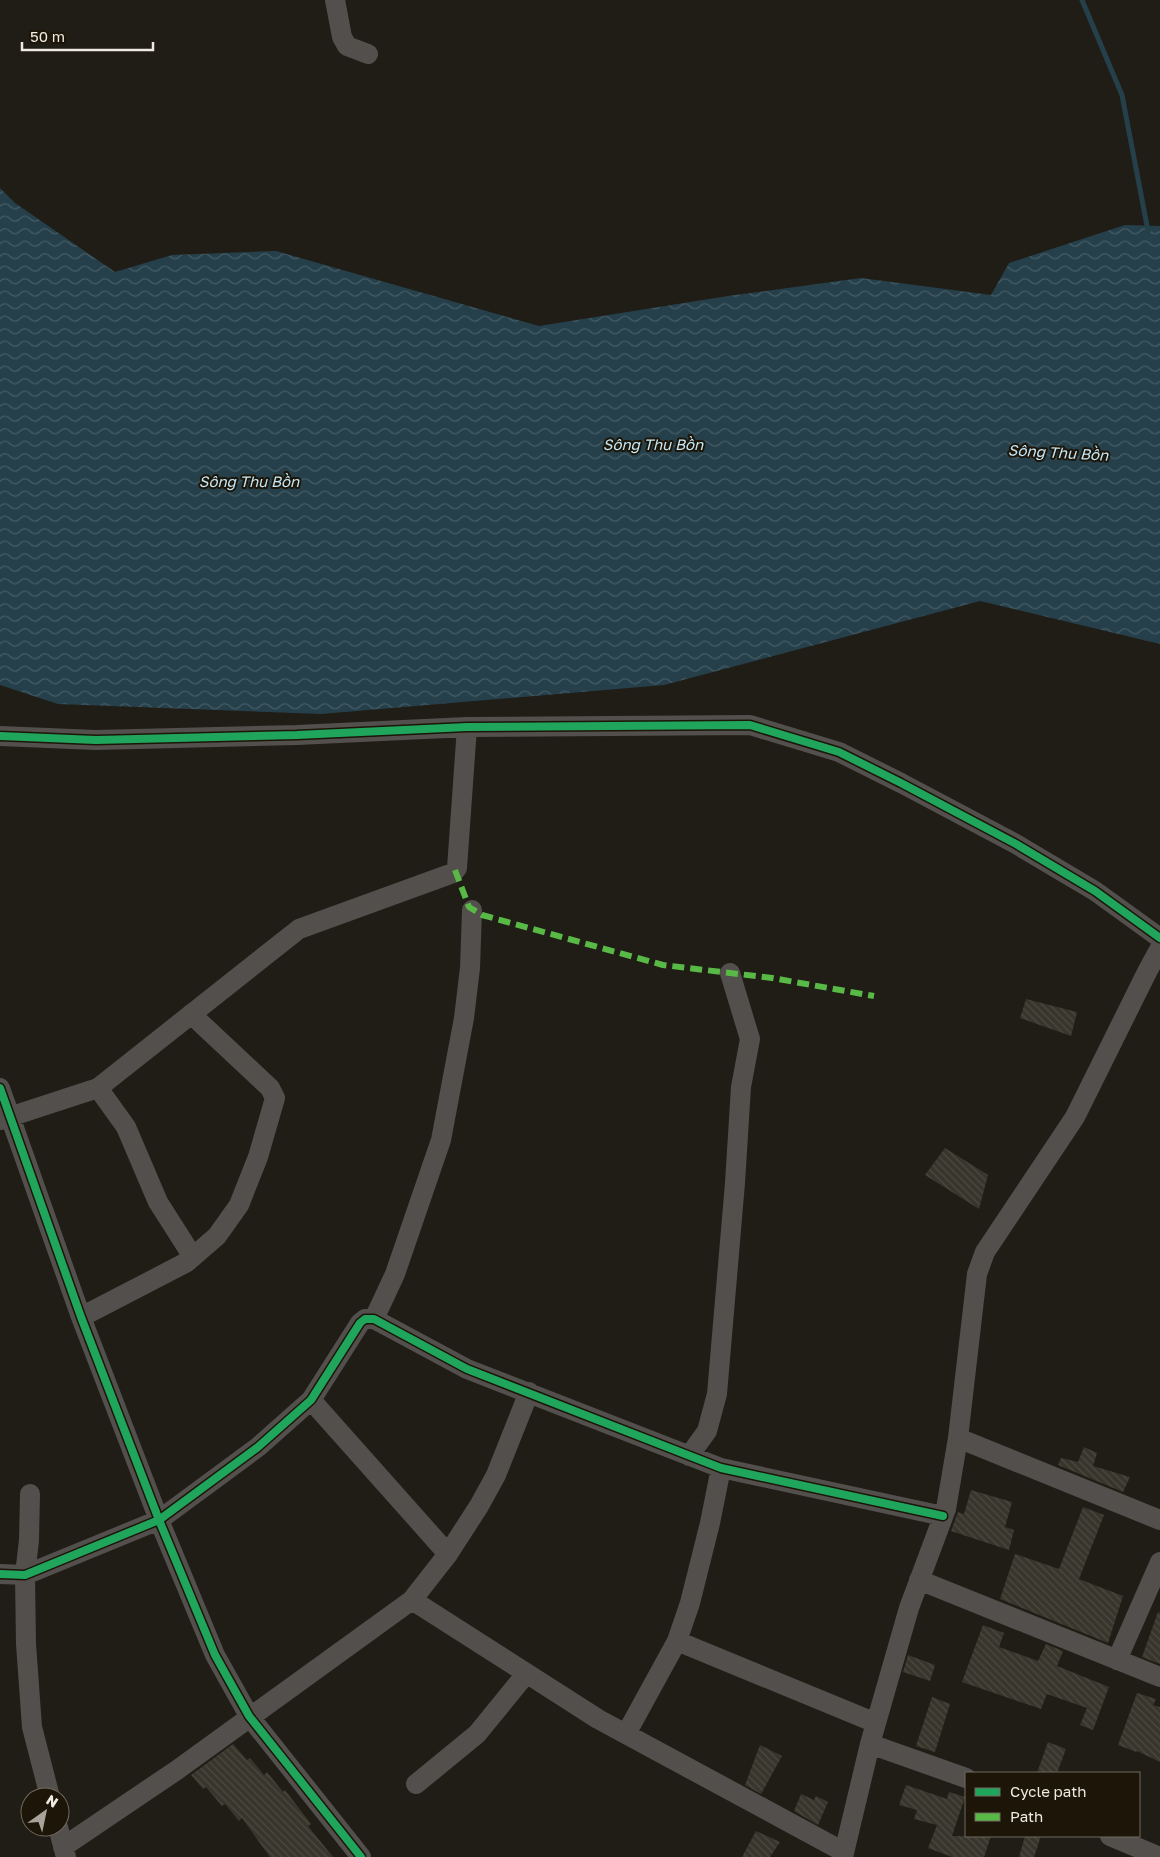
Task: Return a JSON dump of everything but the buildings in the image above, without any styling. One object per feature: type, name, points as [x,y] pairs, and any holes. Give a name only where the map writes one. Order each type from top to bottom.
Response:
[{"type":"street","points":[[335,0],[342,37],[348,46],[368,54]]},
{"type":"street","points":[[0,736],[106,740],[296,735],[468,727],[750,725],[839,752],[901,783],[1016,844],[1095,891],[1160,938]]},
{"type":"street","points":[[5,1118],[98,1088],[299,929],[453,873],[457,864],[468,727]]},
{"type":"street","points":[[374,1319],[395,1274],[441,1140],[464,1018],[470,968],[472,910]]},
{"type":"street","points":[[412,1600],[598,1719],[844,1854],[870,1744],[909,1608],[946,1509],[958,1438],[978,1274],[985,1252],[1076,1117],[1160,948]]},
{"type":"street","points":[[689,1456],[707,1431],[717,1394],[736,1183],[741,1087],[750,1039],[730,973]]},
{"type":"street","points":[[80,1317],[187,1262],[217,1236],[239,1205],[258,1157],[275,1098],[270,1088],[191,1014]]},
{"type":"street","points":[[0,1088],[5,1118],[80,1317],[159,1520],[215,1655],[249,1716],[361,1857]]},
{"type":"street","points":[[98,1088],[126,1127],[158,1202],[193,1257]]},
{"type":"street","points":[[0,1574],[25,1575],[159,1520],[258,1447],[311,1400],[360,1323],[365,1319],[374,1319],[467,1369],[721,1468],[943,1516]]},
{"type":"street","points":[[61,1837],[65,1852],[249,1716],[412,1600],[448,1554],[479,1506],[496,1475],[529,1392]]},
{"type":"street","points":[[311,1400],[448,1554]]},
{"type":"street","points":[[958,1438],[1160,1520]]},
{"type":"street","points":[[626,1734],[677,1641],[690,1603],[710,1523],[721,1468]]},
{"type":"street","points":[[30,1494],[29,1540],[25,1575],[26,1644],[32,1727],[47,1787]]},
{"type":"street","points":[[1117,1660],[1160,1562]]},
{"type":"street","points":[[919,1580],[1160,1677]]},
{"type":"street","points":[[677,1641],[876,1723]]},
{"type":"street","points":[[416,1784],[477,1734],[526,1674]]},
{"type":"street","points":[[870,1744],[965,1778]]},
{"type":"street","points":[[1112,1837],[1160,1857]]},
{"type":"water","name":"Sông Thu Bồn","points":[[0,188],[15,203],[115,272],[172,255],[276,251],[539,326],[728,296],[861,278],[991,295],[1009,263],[1125,225],[1160,226],[1160,644],[980,601],[664,685],[321,714],[58,704],[0,685]]},
{"type":"waterway","points":[[1082,0],[1122,95],[1148,231]]},
{"type":"marked path","points":[[455,870],[469,907],[482,915],[663,965],[772,978],[874,996]]},
{"type":"cycle path","points":[[0,736],[96,740],[297,735],[467,727],[750,725],[839,752],[901,783],[1016,844],[1095,891],[1160,938]]},
{"type":"cycle path","points":[[0,1088],[81,1317],[159,1520],[215,1655],[249,1716],[361,1857]]},
{"type":"cycle path","points":[[0,1574],[25,1575],[159,1520],[258,1447],[311,1400],[360,1323],[365,1319],[374,1319],[467,1369],[721,1468],[943,1516]]}]
